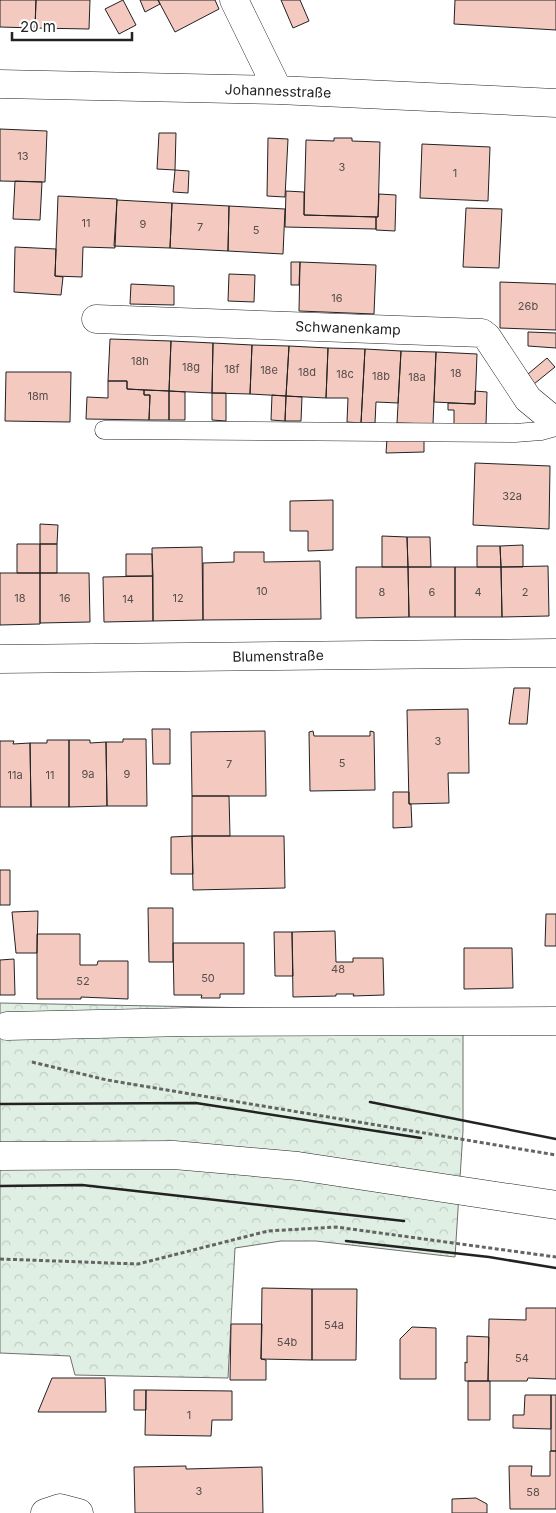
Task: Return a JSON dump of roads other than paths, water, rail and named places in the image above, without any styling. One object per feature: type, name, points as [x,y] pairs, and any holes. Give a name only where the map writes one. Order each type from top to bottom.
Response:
[{"type":"street","points":[[234,0],[278,90]]},
{"type":"street","name":"Johannesstraße","points":[[0,84],[278,90],[556,103]]},
{"type":"street","name":"Schwanenkamp","points":[[96,318],[482,333],[487,336],[528,399],[556,422]]},
{"type":"street","name":"Blumenstraße","points":[[0,659],[556,653]]},
{"type":"street","points":[[7,1026],[197,1022],[556,1021]]},
{"type":"street","points":[[0,1156],[174,1155],[298,1166],[556,1206]]},
{"type":"street","points":[[45,1513],[60,1508],[78,1513]]},
{"type":"lane","points":[[104,430],[515,433],[541,431],[556,427]]}]
